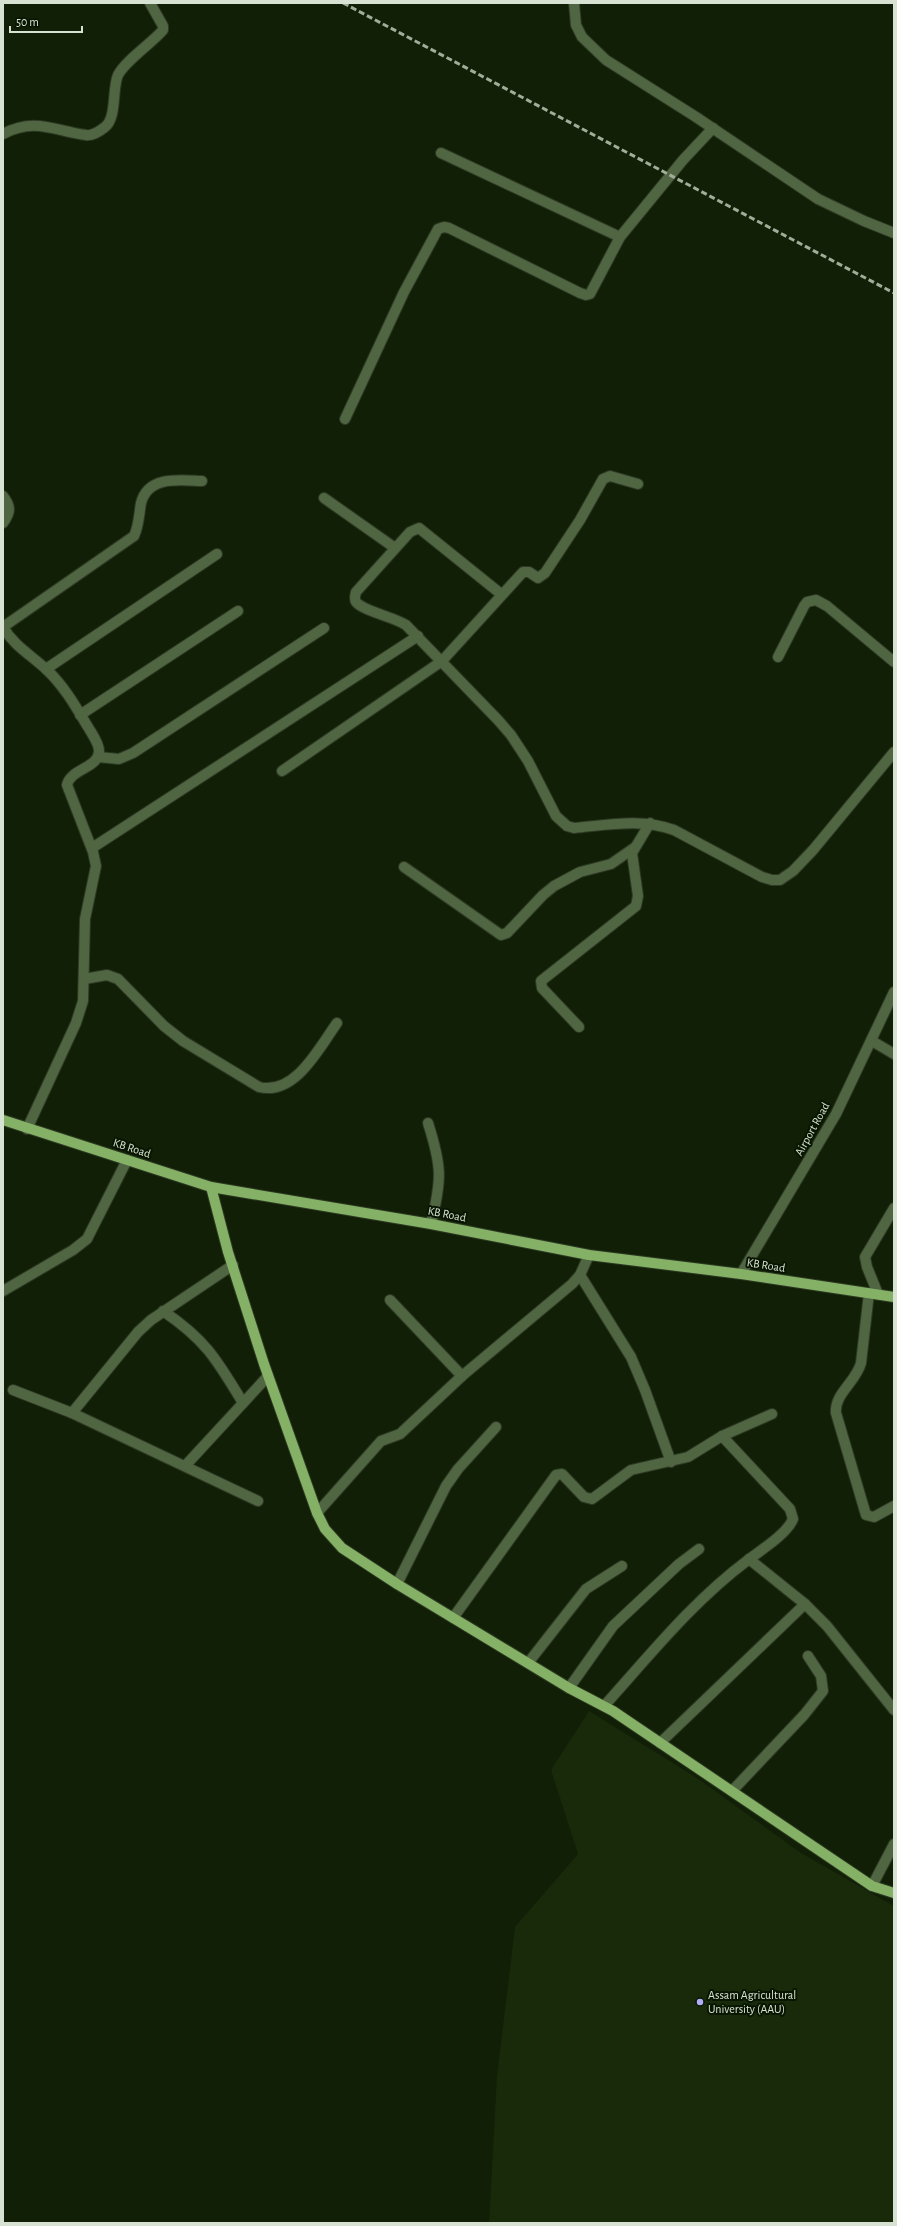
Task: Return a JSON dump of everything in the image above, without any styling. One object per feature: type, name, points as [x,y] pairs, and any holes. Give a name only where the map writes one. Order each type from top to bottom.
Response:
[{"type":"main road","name":"KB Road","points":[[3,1120],[211,1187],[431,1224],[589,1255],[742,1274],[894,1296]]},
{"type":"main road","points":[[211,1187],[232,1265],[268,1376],[317,1512],[326,1529],[342,1548],[568,1688],[604,1706],[872,1886],[894,1893]]},
{"type":"street","points":[[3,134],[24,126],[35,126],[57,128],[86,135],[96,133],[106,127],[111,118],[119,73],[163,30],[164,26],[150,3]]},
{"type":"street","points":[[574,3],[576,25],[582,37],[606,60],[712,128],[818,199],[864,221],[894,233]]},
{"type":"street","points":[[345,419],[404,292],[438,229],[444,227],[449,228],[586,296],[590,294],[620,237],[683,160],[712,128]]},
{"type":"street","points":[[441,153],[620,237]]},
{"type":"street","points":[[282,770],[442,660],[501,594],[523,572],[529,572],[538,578],[545,573],[580,520],[603,479],[610,476],[638,484]]},
{"type":"street","points":[[98,757],[99,747],[62,687],[46,668],[18,647],[3,627],[134,536],[143,498],[151,488],[166,481],[202,481]]},
{"type":"street","points":[[3,496],[10,506],[9,512],[3,523]]},
{"type":"street","points":[[324,498],[395,548]]},
{"type":"street","points":[[501,594],[424,529],[414,528],[356,592],[356,601],[362,607],[399,620],[418,636],[442,660],[511,735],[528,761],[556,816],[561,822],[574,828],[638,822],[650,823],[674,830],[762,877],[772,880],[780,880],[793,871],[813,850],[894,752]]},
{"type":"street","points":[[46,668],[217,554]]},
{"type":"street","points":[[778,657],[804,606],[812,600],[816,600],[828,606],[894,662]]},
{"type":"street","points":[[80,714],[238,611]]},
{"type":"street","points":[[28,1129],[76,1023],[83,1001],[85,919],[96,866],[92,848],[67,785],[70,777],[98,757],[119,758],[133,753],[324,628]]},
{"type":"street","points":[[92,848],[418,636]]},
{"type":"street","points":[[404,867],[501,936],[507,933],[543,895],[554,886],[580,872],[616,862],[634,848],[650,823]]},
{"type":"street","points":[[579,1027],[542,988],[541,981],[636,906],[638,896],[632,857],[634,848]]},
{"type":"street","points":[[84,979],[107,975],[118,979],[164,1026],[183,1041],[259,1087],[266,1089],[282,1086],[295,1076],[305,1066],[337,1023]]},
{"type":"street","name":"Airport Road","points":[[742,1274],[836,1114],[894,992]]},
{"type":"street","points":[[872,1041],[894,1054]]},
{"type":"street","points":[[428,1123],[438,1160],[440,1182],[431,1224]]},
{"type":"street","points":[[3,1291],[73,1250],[87,1239],[127,1160]]},
{"type":"street","points":[[894,1208],[865,1256],[873,1294],[860,1368],[837,1402],[836,1413],[866,1515],[874,1517],[894,1506]]},
{"type":"street","points":[[317,1512],[381,1441],[400,1434],[462,1376],[580,1276],[589,1255]]},
{"type":"street","points":[[72,1413],[138,1332],[163,1311],[232,1265]]},
{"type":"street","points":[[580,1276],[631,1357],[645,1390],[671,1462]]},
{"type":"street","points":[[390,1300],[462,1376]]},
{"type":"street","points":[[163,1311],[186,1326],[205,1344],[243,1403]]},
{"type":"street","points":[[185,1466],[268,1376]]},
{"type":"street","points":[[13,1390],[72,1413],[258,1501]]},
{"type":"street","points":[[453,1618],[556,1475],[562,1474],[584,1497],[592,1499],[631,1470],[688,1457],[722,1436],[772,1414]]},
{"type":"street","points":[[398,1584],[446,1486],[458,1469],[496,1427]]},
{"type":"street","points":[[604,1706],[697,1604],[749,1559],[771,1543],[792,1522],[794,1516],[790,1508],[722,1436]]},
{"type":"street","points":[[568,1688],[613,1626],[678,1564],[699,1549]]},
{"type":"street","points":[[749,1559],[805,1604],[842,1643],[894,1710]]},
{"type":"street","points":[[528,1663],[586,1589],[622,1566]]},
{"type":"street","points":[[660,1743],[805,1604]]},
{"type":"street","points":[[732,1791],[804,1715],[823,1691],[821,1676],[808,1656]]},
{"type":"street","points":[[872,1886],[894,1844]]},
{"type":"shaded area","name":"Assam Agricultural University (AAU)","points":[[589,1711],[697,1778],[801,1853],[894,1906],[894,2223],[489,2223],[497,2076],[515,1927],[578,1854],[551,1770]]},
{"type":"railway","points":[[343,3],[894,293]]},
{"type":"place","name":"Assam Agricultural University (AAU)","points":[[700,2002]]}]
